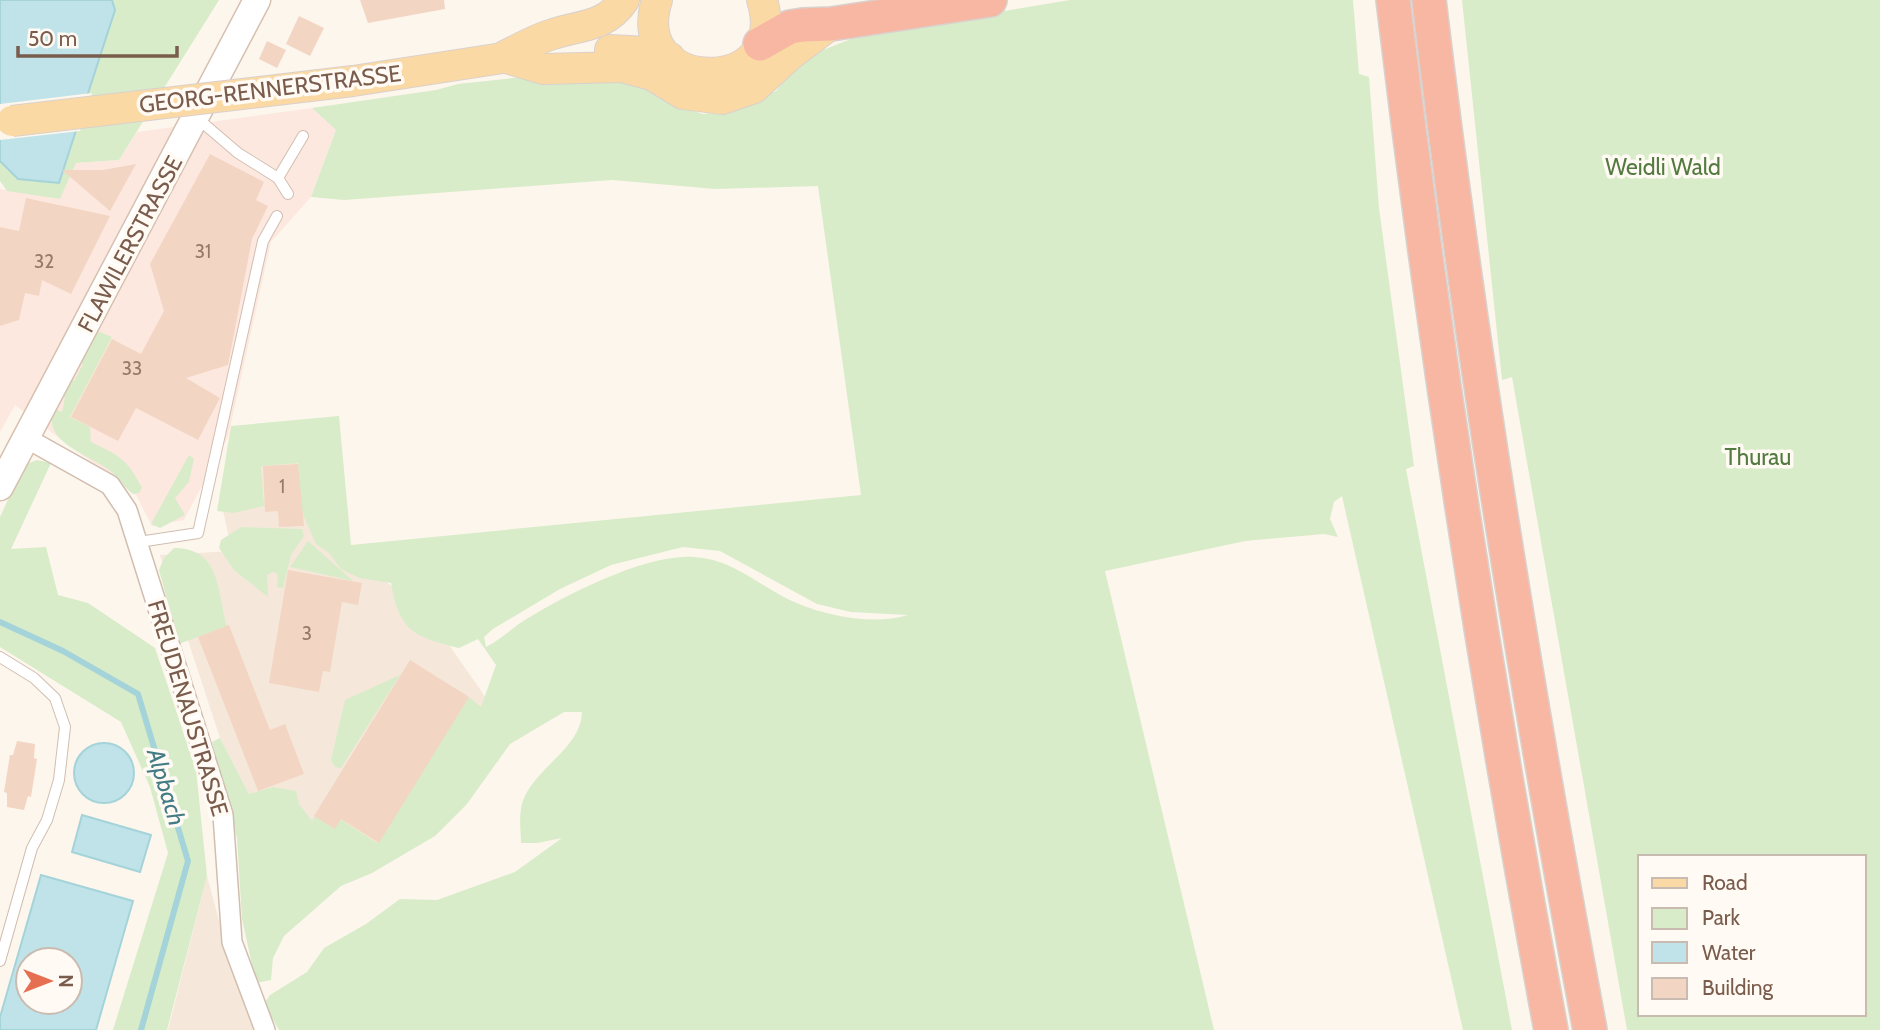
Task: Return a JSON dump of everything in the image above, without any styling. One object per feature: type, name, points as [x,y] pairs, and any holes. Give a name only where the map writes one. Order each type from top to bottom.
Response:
[{"type":"highway","points":[[760,44],[790,27],[825,30],[988,0]]},
{"type":"highway","points":[[1393,0],[1427,272],[1467,542],[1551,1030]]},
{"type":"highway","points":[[1430,2],[1468,306],[1504,538],[1590,1030]]},
{"type":"main road","name":"FLAWILERSTRASSE","points":[[0,487],[257,0]]},
{"type":"main road","points":[[503,57],[551,34],[615,14],[624,0]]},
{"type":"main road","points":[[760,44],[765,17],[762,0]]},
{"type":"main road","points":[[656,5],[655,32],[670,58]]},
{"type":"main road","name":"GEORG-RENNERSTRASSE","points":[[0,122],[353,81],[540,52],[610,35],[656,5]]},
{"type":"main road","points":[[503,57],[543,69],[622,67],[652,75],[683,94],[722,99],[754,88],[790,55],[825,30]]},
{"type":"main road","name":"GEORG-RENNERSTRASSE","points":[[540,52],[648,52],[670,58],[696,74],[711,75],[740,67],[760,44]]},
{"type":"street","name":"FREUDENAUSTRASSE","points":[[26,438],[110,485],[127,510],[223,815],[232,942],[265,1030]]},
{"type":"lane","points":[[197,118],[238,153],[278,178],[288,194]]},
{"type":"lane","points":[[278,178],[303,136]]},
{"type":"lane","points":[[139,542],[198,533],[263,241],[277,216]]},
{"type":"lane","points":[[0,657],[34,678],[55,698],[65,727],[59,780],[47,820],[32,848],[0,961]]},
{"type":"shaded area","points":[[312,108],[336,130],[311,197],[271,242],[228,437],[184,520],[152,526],[136,495],[15,405],[0,432],[0,189],[60,199],[76,163],[119,160],[137,132]]},
{"type":"shaded area","points":[[318,451],[326,536],[427,613],[486,698],[404,854],[267,829],[220,738],[160,555],[232,551],[223,511],[237,456]]},
{"type":"shaded area","points":[[207,876],[233,972],[253,1030],[168,1030]]},
{"type":"green space","points":[[112,0],[219,0],[119,160],[76,163],[60,199],[7,191],[0,181],[0,161],[18,179],[59,182],[115,10]]},
{"type":"green space","points":[[1070,0],[1353,0],[1359,74],[1369,77],[1379,208],[1414,466],[1406,469],[1512,1030],[1463,1030],[1342,496],[1334,502],[1330,519],[1338,537],[1324,534],[1245,541],[1105,571],[1214,1030],[279,1030],[264,1004],[270,995],[307,972],[324,948],[366,924],[400,899],[437,900],[515,872],[562,838],[521,843],[521,809],[533,783],[573,738],[582,712],[564,712],[510,744],[467,804],[435,836],[372,873],[341,886],[284,936],[273,958],[271,980],[256,983],[242,919],[237,838],[212,742],[220,738],[249,794],[273,787],[296,791],[299,804],[312,821],[315,816],[340,819],[377,843],[469,697],[481,707],[496,665],[478,639],[459,648],[431,640],[411,629],[399,612],[391,583],[359,578],[341,569],[329,553],[316,544],[300,508],[298,463],[261,466],[264,506],[233,513],[217,511],[231,426],[339,416],[351,545],[861,495],[818,186],[715,189],[612,180],[344,200],[311,197],[336,130],[312,108],[436,90],[458,84],[569,72],[644,86],[666,102],[703,114],[730,111],[776,91],[800,59],[861,35]],"holes":[[[683,547],[720,551],[817,604],[851,612],[908,615],[867,619],[825,613],[785,598],[722,563],[693,557],[674,558],[630,569],[584,588],[525,620],[486,647],[484,637],[493,629],[560,589],[611,565]]]},
{"type":"green space","points":[[1462,0],[1880,0],[1880,1030],[1627,1030],[1512,377],[1502,380]]},
{"type":"green space","points":[[95,330],[112,337],[70,417],[90,427],[91,442],[115,454],[132,470],[142,488],[139,493],[133,494],[112,472],[69,446],[54,430],[52,420],[55,409],[62,412],[65,398],[62,395],[70,379],[74,381],[83,364],[80,361]]},
{"type":"green space","points":[[189,455],[194,459],[189,482],[175,498],[185,515],[160,528],[151,524]]},
{"type":"green space","points":[[37,460],[51,463],[11,549],[46,547],[58,595],[88,603],[155,648],[196,770],[207,876],[167,1030],[113,1030],[168,853],[150,787],[121,722],[0,647],[0,517],[24,465]]},
{"type":"green space","points":[[241,527],[302,529],[304,536],[291,555],[283,588],[277,587],[278,574],[273,572],[267,575],[268,597],[234,570],[219,548],[221,540]]},
{"type":"green space","points":[[308,541],[353,581],[290,567]]},
{"type":"green space","points":[[174,548],[201,555],[209,563],[218,586],[227,626],[179,644],[159,570],[164,558]]},
{"type":"green space","points":[[400,675],[341,768],[335,767],[331,760],[345,700]]},
{"type":"water","points":[[0,0],[112,0],[115,10],[59,183],[18,179],[0,161]]},
{"type":"water","points":[[98,743],[110,743],[129,756],[134,773],[132,785],[121,798],[110,803],[98,803],[79,790],[74,779],[74,767],[87,748]]},
{"type":"water","points":[[82,815],[151,835],[140,872],[72,852]]},
{"type":"water","points":[[41,875],[133,901],[96,1030],[0,1030],[0,1017],[14,969],[14,1016],[84,1016],[84,946],[20,946]]},
{"type":"pier","points":[[92,93],[80,131],[0,140],[0,104]]},
{"type":"building","points":[[360,0],[444,0],[445,9],[368,23]]},
{"type":"building","points":[[299,16],[324,28],[310,56],[286,44]]},
{"type":"building","points":[[267,41],[286,50],[277,68],[259,59]]},
{"type":"building","points":[[210,154],[264,182],[256,200],[268,206],[252,239],[228,365],[186,378],[220,398],[198,440],[136,408],[118,441],[71,417],[112,339],[141,354],[164,311],[150,264]]},
{"type":"building","points":[[136,164],[110,211],[62,170],[103,170]]},
{"type":"building","points":[[26,198],[110,216],[71,294],[42,280],[39,296],[25,293],[19,320],[0,326],[0,227],[19,231]]},
{"type":"building","points":[[298,464],[304,526],[279,527],[278,511],[265,512],[263,466]]},
{"type":"building","points":[[288,570],[362,583],[358,605],[342,602],[330,672],[323,671],[319,692],[269,683]]},
{"type":"building","points":[[229,625],[270,730],[285,724],[304,774],[258,791],[198,637]]},
{"type":"building","points":[[410,660],[469,697],[379,843],[341,819],[335,829],[314,816]]},
{"type":"building","points":[[17,741],[35,744],[34,758],[37,759],[31,797],[28,796],[24,810],[7,807],[7,793],[4,792],[10,755],[13,755]]},
{"type":"waterway","name":"Alpbach","points":[[0,622],[63,651],[138,694],[188,861],[141,1030]]},
{"type":"park label","name":"Weidli Wald","points":[[1663,167]]},
{"type":"park label","name":"Thurau","points":[[1758,457]]}]
